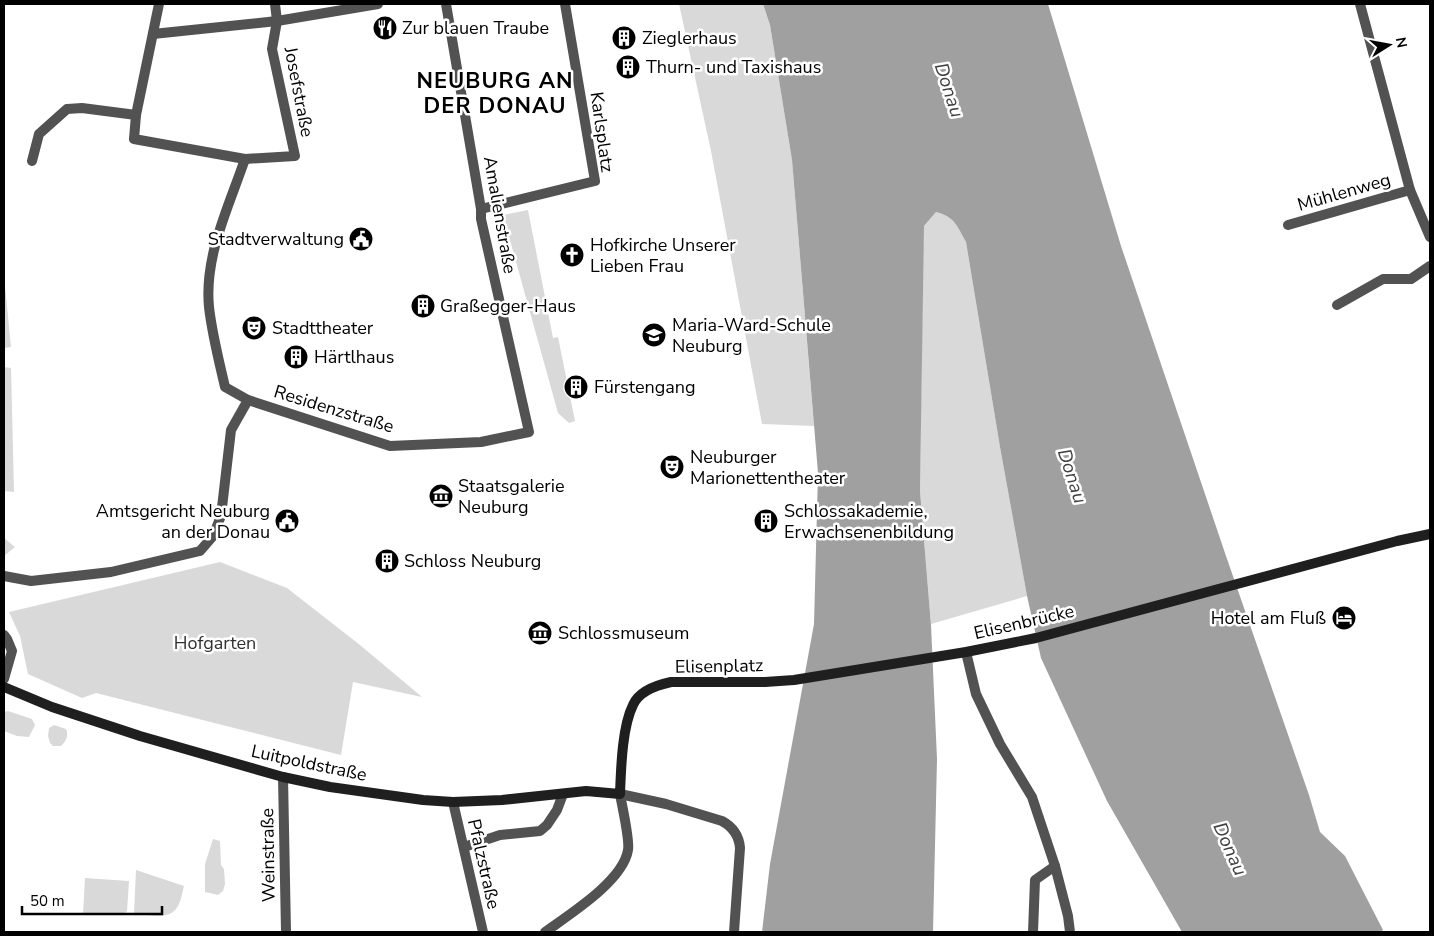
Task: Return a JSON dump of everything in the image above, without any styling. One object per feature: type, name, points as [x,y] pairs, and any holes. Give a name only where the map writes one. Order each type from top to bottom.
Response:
[{"type":"main road","name":"Elisenbrücke","points":[[794,680],[966,652],[1036,638],[1397,541],[1430,534]]},
{"type":"main road","name":"Elisenplatz","points":[[620,794],[626,730],[633,704],[646,691],[657,685],[672,682],[766,682],[794,680]]},
{"type":"main road","name":"Luitpoldstraße","points":[[4,687],[52,707],[140,736],[283,777],[377,794],[453,802],[502,800],[586,791],[620,794]]},
{"type":"street","points":[[159,4],[136,115],[134,140],[245,159]]},
{"type":"street","name":"Josefstraße","points":[[245,159],[295,156],[272,49],[277,21],[275,4]]},
{"type":"street","points":[[153,34],[277,21],[378,4]]},
{"type":"street","name":"Amalienstraße","points":[[446,4],[481,209],[481,219],[529,432]]},
{"type":"street","name":"Karlsplatz","points":[[481,209],[595,181],[565,4]]},
{"type":"street","name":"Mühlenweg","points":[[1360,4],[1410,190],[1430,237]]},
{"type":"street","points":[[32,161],[39,134],[67,109],[82,108],[136,115]]},
{"type":"street","name":"Residenzstraße","points":[[245,159],[216,241],[210,269],[209,307],[225,387],[248,400],[390,446],[481,442],[529,432]]},
{"type":"street","name":"Mühlenweg","points":[[1288,225],[1410,190]]},
{"type":"street","points":[[1337,305],[1383,279],[1411,280],[1430,266]]},
{"type":"street","points":[[4,576],[31,581],[111,572],[200,551],[213,536],[221,516],[231,430],[248,400]]},
{"type":"street","points":[[4,635],[12,651],[4,679]]},
{"type":"street","points":[[966,652],[976,694],[1000,744],[1032,797],[1055,866],[1068,916],[1070,932]]},
{"type":"street","name":"Weinstraße","points":[[283,777],[286,932]]},
{"type":"street","points":[[464,847],[500,835],[540,831],[547,825],[557,810],[563,794]]},
{"type":"street","points":[[545,932],[596,895],[620,870],[629,849],[620,794],[666,804],[722,821],[730,826],[740,841],[734,932]]},
{"type":"street","name":"Pfalzstraße","points":[[453,802],[482,932]]},
{"type":"street","points":[[1033,932],[1035,880],[1055,866]]},
{"type":"green space","points":[[679,4],[763,4],[770,25],[792,160],[814,426],[762,424],[711,151]]},
{"type":"green space","points":[[528,210],[553,338],[558,337],[575,421],[569,423],[558,413],[503,215]]},
{"type":"green space","points":[[936,212],[951,219],[966,242],[1027,596],[931,624],[920,491],[924,226]]},
{"type":"green space","points":[[4,275],[11,347],[4,348]]},
{"type":"green space","points":[[4,367],[11,368],[14,492],[4,491]]},
{"type":"green space","points":[[4,538],[15,547],[4,556]]},
{"type":"green space","name":"Hofgarten","points":[[220,562],[287,588],[360,645],[422,697],[353,682],[341,755],[96,693],[82,698],[28,674],[20,636],[9,612]]},
{"type":"green space","points":[[8,711],[32,719],[35,725],[29,737],[17,736],[4,731],[4,712]]},
{"type":"green space","points":[[54,725],[66,729],[67,732],[61,746],[53,746],[50,743],[48,736],[49,728]]},
{"type":"green space","points":[[213,839],[220,841],[221,865],[224,869],[225,884],[223,891],[218,895],[205,892],[205,864]]},
{"type":"green space","points":[[136,870],[184,886],[176,909],[168,915],[162,916],[134,913]]},
{"type":"green space","points":[[85,878],[129,881],[127,911],[124,914],[83,915]]},
{"type":"water","name":"Donau","points":[[763,4],[1048,4],[1121,246],[1320,832],[1345,856],[1383,930],[1381,932],[1182,932],[1107,801],[1041,658],[1027,596],[1000,447],[966,242],[951,219],[936,212],[924,226],[920,491],[931,625],[937,759],[933,932],[762,932],[770,864],[814,624],[818,473],[792,160],[770,25]]},
{"type":"place","name":"Zur blauen Traube","points":[[385,28]]},
{"type":"place","name":"Zieglerhaus","points":[[624,38]]},
{"type":"place","name":"Thurn- und Taxishaus","points":[[628,67]]},
{"type":"place","name":"Stadtverwaltung","points":[[361,239]]},
{"type":"place","name":"Hofkirche Unserer Lieben Frau","points":[[572,255]]},
{"type":"place","name":"Graßegger-Haus","points":[[423,306]]},
{"type":"place","name":"Stadttheater","points":[[254,328]]},
{"type":"place","name":"Maria-Ward-Schule Neuburg","points":[[654,335]]},
{"type":"place","name":"Härtlhaus","points":[[296,357]]},
{"type":"place","name":"Fürstengang","points":[[576,387]]},
{"type":"place","name":"Neuburger Marionettentheater","points":[[672,467]]},
{"type":"place","name":"Staatsgalerie Neuburg","points":[[441,496]]},
{"type":"place","name":"Amtsgericht Neuburg an der Donau","points":[[287,521]]},
{"type":"place","name":"Schlossakademie, Erwachsenenbildung","points":[[766,521]]},
{"type":"place","name":"Schloss Neuburg","points":[[387,561]]},
{"type":"place","name":"Hotel am Fluß","points":[[1344,618]]},
{"type":"place","name":"Schlossmuseum","points":[[540,633]]},
{"type":"district","name":"NEUBURG AN DER DONAU","points":[[495,94]]}]
